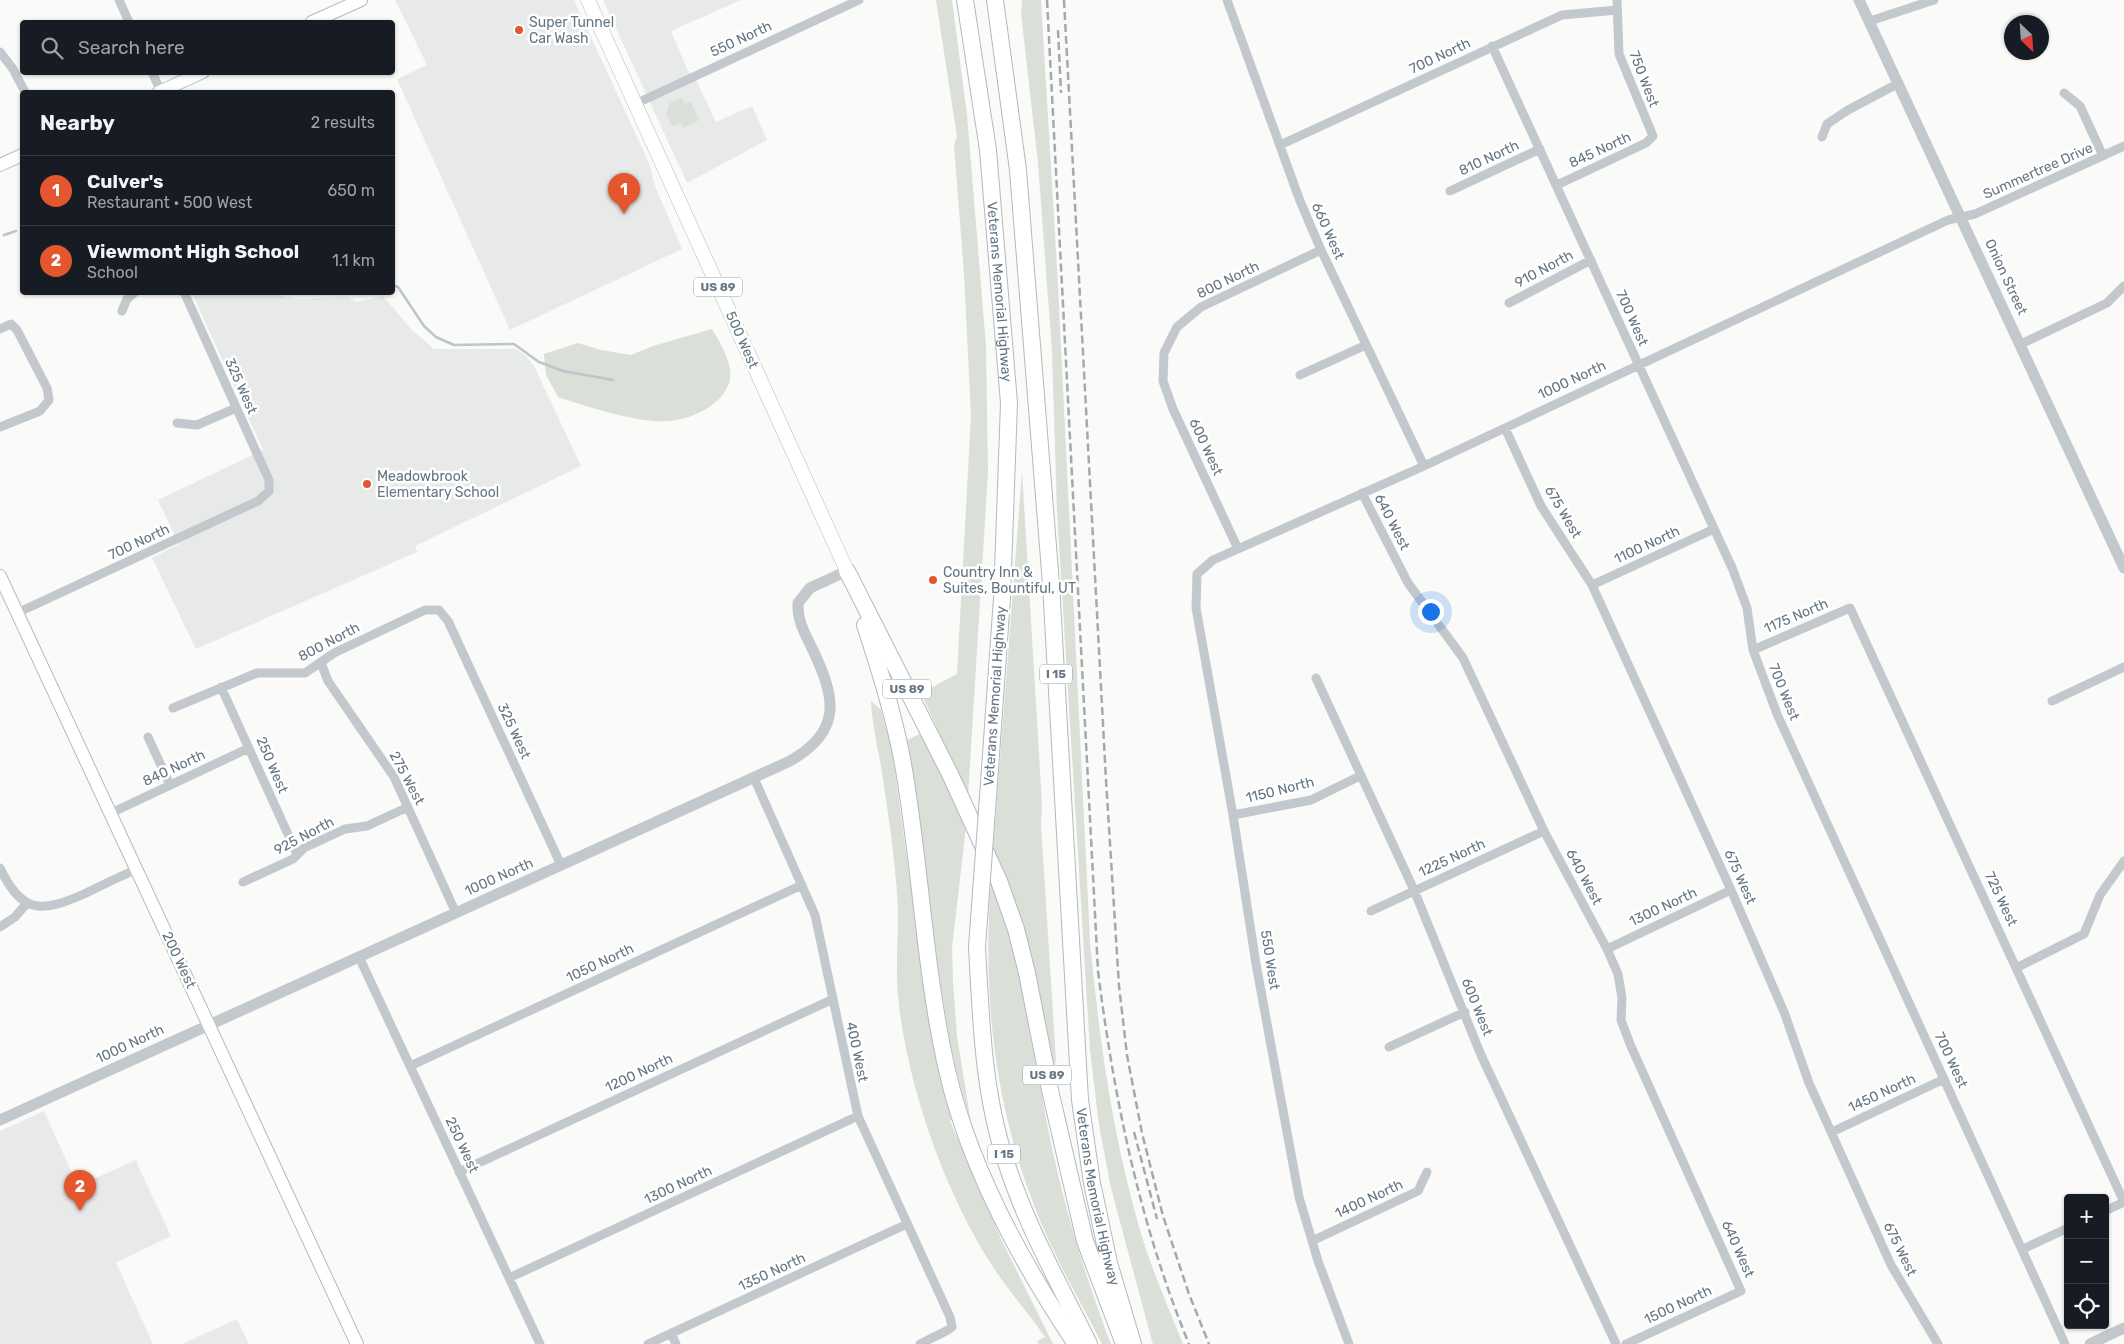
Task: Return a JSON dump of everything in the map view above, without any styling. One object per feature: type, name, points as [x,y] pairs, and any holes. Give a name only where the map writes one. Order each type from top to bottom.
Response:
[{"type":"highway","name":"Veterans Memorial Highway","points":[[965,0],[988,150],[1009,403],[1003,580],[977,947],[981,1029],[988,1090],[1006,1163],[1024,1214],[1089,1344]]},
{"type":"highway","name":"Veterans Memorial Highway","points":[[995,0],[1018,170],[1049,565],[1080,1100],[1092,1182],[1133,1344]]},
{"type":"highway","name":"US 89","points":[[847,571],[882,676],[905,773],[932,984],[947,1070],[977,1161],[1002,1216],[1052,1308],[1076,1344]]},
{"type":"highway","name":"US 89","points":[[847,571],[950,774],[1002,889],[1027,973],[1050,1090],[1085,1242],[1124,1344]]},
{"type":"main road","points":[[316,20],[361,0]]},
{"type":"main road","name":"500 West","points":[[588,0],[847,571]]},
{"type":"main road","points":[[164,90],[197,75]]},
{"type":"main road","points":[[0,165],[20,156]]},
{"type":"main road","name":"200 West","points":[[0,576],[210,1024],[356,1344]]},
{"type":"street","points":[[119,0],[128,20]]},
{"type":"street","name":"550 North","points":[[635,104],[859,0]]},
{"type":"street","name":"660 West","points":[[1227,0],[1321,250],[1424,466]]},
{"type":"street","name":"750 West","points":[[1617,0],[1619,54],[1653,136]]},
{"type":"street","name":"Onion Street","points":[[1860,0],[2124,568]]},
{"type":"street","points":[[1870,21],[1934,0]]},
{"type":"street","name":"700 North","points":[[1280,145],[1562,15],[1617,10]]},
{"type":"street","name":"700 West","points":[[1492,46],[1714,529],[1748,608],[1753,650],[1777,714],[2065,1344]]},
{"type":"street","points":[[0,52],[13,69],[24,90]]},
{"type":"street","points":[[153,75],[159,90]]},
{"type":"street","points":[[1822,137],[1827,124],[1848,110],[1899,83]]},
{"type":"street","points":[[2064,93],[2080,106],[2103,156]]},
{"type":"street","name":"845 North","points":[[1557,185],[1646,143],[1653,136]]},
{"type":"street","name":"Summertree Drive","points":[[1962,217],[1980,212],[2124,146]]},
{"type":"street","name":"810 North","points":[[1450,191],[1540,149]]},
{"type":"street","name":"1000 North","points":[[1197,574],[1213,560],[1424,466],[1945,222],[1962,217]]},
{"type":"street","name":"800 North","points":[[1164,352],[1177,327],[1201,307],[1321,250]]},
{"type":"street","name":"910 North","points":[[1509,303],[1591,260]]},
{"type":"street","points":[[2021,344],[2102,306],[2124,286]]},
{"type":"street","points":[[122,311],[132,295]]},
{"type":"street","name":"325 West","points":[[185,295],[268,480],[269,491]]},
{"type":"street","points":[[0,329],[11,324],[17,330],[47,388],[49,400],[40,411],[0,427]]},
{"type":"street","points":[[1300,375],[1366,346]]},
{"type":"street","name":"600 West","points":[[1164,352],[1163,381],[1173,409],[1238,549]]},
{"type":"street","points":[[176,423],[197,425],[236,408]]},
{"type":"street","name":"675 West","points":[[1505,428],[1541,506],[1592,585],[1731,890],[1784,1012],[1810,1083],[1892,1265],[1938,1344]]},
{"type":"street","name":"700 North","points":[[17,614],[258,501],[269,491]]},
{"type":"street","name":"640 West","points":[[1362,493],[1408,583],[1463,658],[1544,831],[1607,949],[1618,974],[1622,998],[1621,1020],[1630,1044],[1741,1290]]},
{"type":"street","name":"1100 North","points":[[1592,585],[1714,529]]},
{"type":"street","name":"1000 North","points":[[0,1120],[754,778],[803,753],[824,730],[829,716],[830,691],[826,677],[799,620],[798,603],[810,588],[847,571]]},
{"type":"street","name":"550 West","points":[[1197,574],[1196,608],[1233,815],[1275,1070],[1299,1198],[1312,1241],[1349,1344]]},
{"type":"street","name":"1175 North","points":[[1753,650],[1850,608]]},
{"type":"street","name":"725 West","points":[[1850,608],[2018,967],[2124,1202]]},
{"type":"street","name":"800 North","points":[[173,708],[221,687],[263,672],[305,673],[334,653],[425,610],[439,610]]},
{"type":"street","name":"325 West","points":[[439,610],[448,621],[561,865]]},
{"type":"street","name":"275 West","points":[[321,663],[328,681],[390,770],[456,913]]},
{"type":"street","points":[[2052,701],[2124,667]]},
{"type":"street","name":"600 West","points":[[1316,678],[1414,890],[1481,1055],[1616,1344]]},
{"type":"street","name":"250 West","points":[[221,687],[297,854]]},
{"type":"street","points":[[148,737],[170,785]]},
{"type":"street","name":"840 North","points":[[111,813],[249,748]]},
{"type":"street","name":"1150 North","points":[[1233,815],[1311,800],[1360,776]]},
{"type":"street","name":"400 West","points":[[754,778],[815,915],[831,1000],[858,1116],[950,1317],[952,1327],[945,1333],[920,1344]]},
{"type":"street","name":"925 North","points":[[243,882],[293,859],[297,854],[345,829],[367,826],[408,807]]},
{"type":"street","name":"1225 North","points":[[1371,911],[1544,831]]},
{"type":"street","points":[[2018,967],[2084,934],[2100,895],[2124,861]]},
{"type":"street","points":[[0,868],[10,887],[27,903],[54,906],[137,869]]},
{"type":"street","name":"1050 North","points":[[410,1066],[802,885]]},
{"type":"street","name":"1300 North","points":[[1607,949],[1731,890]]},
{"type":"street","points":[[0,927],[15,917],[27,903]]},
{"type":"street","name":"250 West","points":[[359,957],[540,1344]]},
{"type":"street","name":"1200 North","points":[[459,1172],[831,1000]]},
{"type":"street","points":[[1389,1047],[1465,1012]]},
{"type":"street","name":"1450 North","points":[[1832,1132],[1944,1079]]},
{"type":"street","name":"1300 North","points":[[509,1278],[858,1116]]},
{"type":"street","name":"1400 North","points":[[1312,1241],[1418,1191],[1426,1172]]},
{"type":"street","points":[[2109,1209],[2124,1202]]},
{"type":"street","name":"1350 North","points":[[648,1344],[907,1224]]},
{"type":"street","points":[[2023,1249],[2064,1230]]},
{"type":"street","name":"1500 North","points":[[1626,1344],[1741,1290]]},
{"type":"street","points":[[2090,1344],[2124,1328]]},
{"type":"street","points":[[671,1333],[676,1344]]},
{"type":"shaded area","points":[[395,0],[574,0],[649,163],[655,186],[682,249],[510,330],[397,79],[427,65]]},
{"type":"shaded area","points":[[603,0],[741,0],[671,31],[688,71],[697,82],[716,122],[752,106],[767,140],[687,183]]},
{"type":"shaded area","points":[[936,0],[952,0],[967,115],[986,346],[988,472],[968,796],[921,693],[957,674],[971,416],[964,274],[954,145],[957,137]]},
{"type":"shaded area","points":[[1022,0],[1041,0],[1058,285],[1090,942],[1098,1013],[1114,1119],[1129,1189],[1147,1254],[1183,1344],[1153,1344],[1152,1341],[1111,1188],[1099,1125],[1090,1050],[1057,511],[1052,351],[1038,163],[1021,13]]},
{"type":"shaded area","points":[[682,98],[685,104],[691,102],[699,120],[683,128],[681,123],[672,126],[666,115],[670,103]]},
{"type":"shaded area","name":"Meadowbrook Elementary School","points":[[193,295],[278,295],[296,299],[348,297],[356,302],[383,296],[412,330],[434,349],[516,349],[525,355],[534,366],[581,466],[415,546],[417,552],[196,649],[152,558],[179,544],[158,500],[263,450]]},
{"type":"shaded area","points":[[712,329],[725,353],[730,367],[730,379],[722,396],[707,408],[689,417],[671,421],[644,420],[599,410],[558,397],[546,375],[544,354],[578,343],[601,350],[631,355],[653,346]]},
{"type":"shaded area","points":[[1022,471],[1056,1061],[1054,1067],[993,852]]},
{"type":"shaded area","points":[[871,701],[881,710],[892,750],[930,1025],[935,1056],[954,1118],[950,1121],[1002,1241],[1053,1344],[1039,1344],[1037,1341],[1045,1337],[999,1276],[976,1239],[945,1175],[932,1141],[911,1072],[899,1005],[896,877],[889,817]]},
{"type":"shaded area","points":[[922,733],[966,827],[952,948],[957,1036],[971,1123],[949,1035],[907,740]]},
{"type":"shaded area","points":[[991,882],[1010,939],[1020,978],[1033,1037],[1030,1037],[1048,1130],[1066,1208],[1111,1344],[1102,1344],[1053,1249],[1034,1205],[1019,1161],[1007,1116],[992,1024],[989,977]]},
{"type":"shaded area","points":[[44,1111],[78,1186],[136,1160],[171,1236],[116,1263],[153,1344],[0,1344],[0,1131]]},
{"type":"shaded area","points":[[237,1319],[249,1344],[182,1344]]},
{"type":"waterway","points":[[4,235],[16,231]]},
{"type":"waterway","points":[[395,286],[398,287],[424,326],[436,337],[454,345],[514,344],[539,362],[563,371],[613,380]]},
{"type":"railway","points":[[1047,0],[1098,971],[1112,1067],[1131,1161],[1156,1254],[1189,1344]]},
{"type":"railway","points":[[1064,0],[1106,780],[1119,986],[1127,1055],[1142,1133],[1163,1216],[1189,1294],[1209,1344]]},
{"type":"railway","points":[[1058,30],[1061,93]]},
{"type":"railway","points":[[1134,1132],[1157,1219]]},
{"type":"place","name":"Super Tunnel Car Wash","points":[[519,30]]},
{"type":"place","name":"Culver's","points":[[624,214]]},
{"type":"place","name":"Meadowbrook Elementary School","points":[[367,484]]},
{"type":"place","name":"Country Inn & Suites, Bountiful, UT","points":[[933,580]]},
{"type":"place","name":"Viewmont High School","points":[[80,1211]]}]
